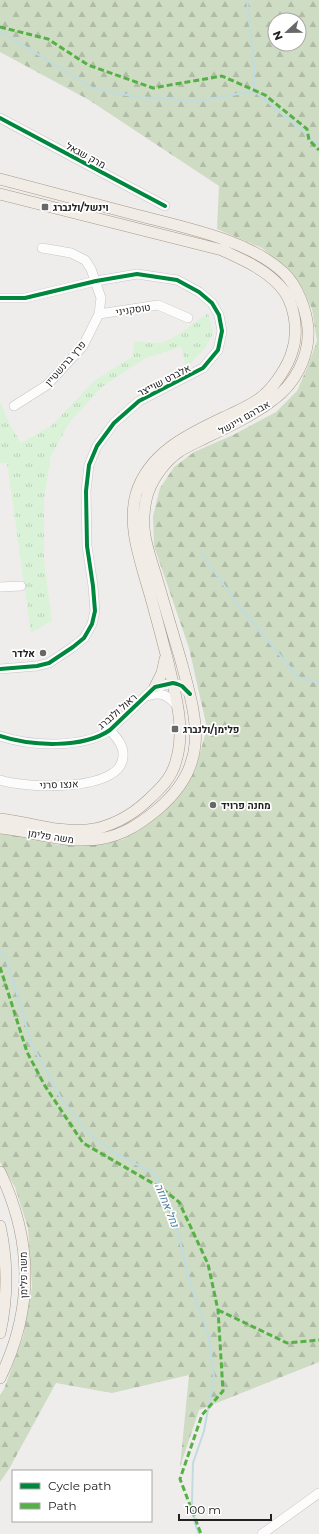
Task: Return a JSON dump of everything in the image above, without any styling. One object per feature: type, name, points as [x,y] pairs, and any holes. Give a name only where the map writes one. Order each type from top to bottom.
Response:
[{"type":"main road","name":"אברהם ויינשל","points":[[0,179],[240,244],[270,262],[285,274],[297,291],[306,316],[308,338],[300,368],[288,387],[254,413],[180,451],[162,469],[148,489],[143,515],[144,534],[190,694]]},
{"type":"main road","name":"אברהם ויינשל","points":[[1,195],[222,250],[253,264],[268,275],[281,286],[291,305],[296,326],[292,353],[280,376],[267,393],[255,403],[199,429],[166,450],[153,462],[143,477],[136,495],[134,540],[173,683]]},
{"type":"main road","points":[[155,687],[162,673],[165,652]]},
{"type":"main road","name":"משה פלימן","points":[[0,819],[52,829],[89,830],[117,822],[137,810],[159,790],[172,771],[176,761],[180,731],[173,683]]},
{"type":"main road","name":"משה פלימן","points":[[0,828],[32,832],[58,838],[87,840],[100,839],[120,834],[139,824],[172,795],[180,785],[191,764],[195,746],[196,730],[195,715],[190,694]]},
{"type":"main road","name":"משה פלימן","points":[[0,1172],[12,1198],[18,1221],[23,1245],[26,1277],[24,1303],[18,1334],[9,1361],[0,1378]]},
{"type":"main road","name":"משה פלימן","points":[[0,1226],[7,1280],[6,1304],[0,1333]]},
{"type":"street","name":"מרק שגאל","points":[[0,118],[165,206]]},
{"type":"street","name":"פרץ ברנשטיין","points":[[14,406],[47,385],[52,380],[82,346],[99,314],[101,298],[91,269],[85,260],[71,253],[42,248]]},
{"type":"street","name":"אלברט שוייצר","points":[[0,298],[25,298],[96,281],[137,274],[177,280],[199,292],[212,303],[219,315],[222,331],[218,350],[203,368],[140,401],[114,423],[97,446],[89,465],[86,492],[87,546],[95,611],[92,624],[84,638],[49,663],[37,666],[0,669]]},
{"type":"street","name":"טוסקניני","points":[[99,314],[158,305],[188,318]]},
{"type":"street","points":[[0,587],[21,586]]},
{"type":"street","points":[[155,687],[173,683],[182,686],[190,694]]},
{"type":"street","name":"ראול ולנברג","points":[[0,736],[16,742],[63,743],[94,738],[103,735],[110,730],[155,687]]},
{"type":"street","name":"ראול ולנברג","points":[[147,696],[158,693],[165,695],[177,706]]},
{"type":"street","name":"אנצו סרני","points":[[0,780],[29,785],[63,786],[86,783],[99,779],[117,770],[123,760],[122,749],[110,730]]},
{"type":"street","points":[[262,1534],[319,1493]]},
{"type":"green space","points":[[0,0],[319,0],[319,1362],[199,1410],[180,1467],[189,1375],[112,1393],[56,1383],[9,1469],[0,1482],[0,1395],[4,1389],[23,1337],[32,1287],[28,1228],[15,1187],[0,1162],[0,834],[15,835],[58,845],[95,845],[122,840],[138,831],[174,799],[195,771],[207,728],[189,648],[154,546],[153,516],[160,488],[174,467],[194,452],[233,435],[276,412],[297,391],[317,341],[312,309],[303,289],[288,270],[262,248],[217,229],[219,186],[89,100],[0,52]]},
{"type":"green space","points":[[208,313],[213,333],[206,347],[186,368],[181,347],[146,358],[103,386],[70,422],[51,456],[44,499],[44,561],[52,621],[31,633],[7,463],[0,463],[0,401],[9,423],[21,443],[51,426],[95,380],[133,356],[134,341],[161,343],[176,336]]},
{"type":"waterway","points":[[247,0],[254,65],[254,90]]},
{"type":"waterway","points":[[0,31],[94,89],[138,97],[198,101],[254,91],[319,144]]},
{"type":"waterway","points":[[201,553],[236,602],[298,677],[319,683]]},
{"type":"waterway","name":"נחל אחוזה","points":[[0,951],[5,956],[31,1043],[61,1098],[89,1134],[115,1153],[155,1174],[175,1220],[191,1287],[208,1333],[214,1377],[204,1431],[193,1463],[192,1501],[195,1524],[199,1534]]},
{"type":"marked path","points":[[0,27],[48,39],[88,65],[153,88],[222,76],[265,95],[307,129],[309,140],[319,150]]},
{"type":"marked path","points":[[0,967],[27,1052],[45,1086],[83,1143],[161,1188],[179,1202],[208,1264],[218,1310],[223,1391],[202,1415],[180,1479],[201,1534]]},
{"type":"marked path","points":[[218,1310],[287,1343],[319,1340]]},
{"type":"cycle path","points":[[0,118],[165,206]]},
{"type":"cycle path","points":[[0,298],[25,298],[96,281],[137,274],[177,280],[199,292],[212,303],[219,315],[222,331],[218,350],[203,368],[139,401],[114,423],[97,446],[89,465],[86,491],[87,546],[95,611],[92,624],[84,638],[49,663],[37,666],[0,669]]},
{"type":"cycle path","points":[[0,736],[41,744],[71,743],[86,740],[99,736],[110,730],[155,687],[173,683],[182,686],[190,694]]},
{"type":"place","name":"וינשל/ולנברג","points":[[45,207]]},
{"type":"place","name":"אלדר","points":[[43,653]]},
{"type":"place","name":"פלימן/ולנברג","points":[[175,729]]},
{"type":"place","name":"מחנה פרויד","points":[[213,805]]}]
